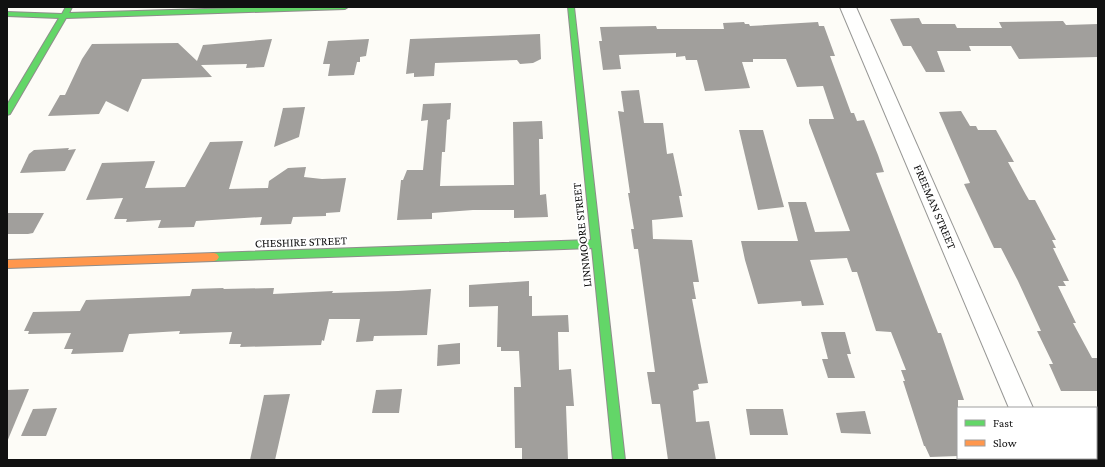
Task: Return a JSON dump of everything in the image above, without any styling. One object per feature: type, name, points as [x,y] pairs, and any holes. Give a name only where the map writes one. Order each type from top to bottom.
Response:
[{"type":"street","points":[[7,112],[69,7]]},
{"type":"street","points":[[7,14],[63,16],[345,7]]},
{"type":"street","name":"LINNMOORE STREET","points":[[571,7],[618,460]]},
{"type":"street","name":"FREEMAN STREET","points":[[848,7],[1021,407]]},
{"type":"street","name":"CHESHIRE STREET","points":[[7,264],[595,244]]},
{"type":"building","points":[[919,18],[922,24],[955,24],[957,28],[1002,28],[999,22],[1063,21],[1066,25],[1098,24],[1098,57],[1019,59],[1011,46],[969,46],[971,51],[937,51],[945,72],[926,72],[911,46],[903,46],[890,19]]},
{"type":"building","points":[[744,22],[750,26],[818,22],[819,26],[824,26],[835,56],[830,56],[851,113],[854,113],[857,121],[864,120],[878,155],[884,172],[876,173],[938,333],[941,333],[964,400],[958,400],[957,407],[957,456],[930,457],[924,446],[903,381],[905,381],[901,370],[906,370],[891,332],[876,331],[857,272],[852,272],[847,258],[810,260],[824,305],[802,306],[801,301],[758,304],[741,241],[798,241],[788,202],[806,202],[815,232],[850,231],[809,123],[809,119],[834,119],[823,86],[797,87],[786,59],[753,59],[753,62],[742,62],[750,88],[722,90],[705,91],[697,60],[686,60],[685,56],[676,57],[676,53],[619,55],[621,69],[603,70],[599,41],[602,41],[600,27],[656,26],[657,29],[724,29],[723,23]]},
{"type":"building","points":[[540,34],[541,59],[533,63],[520,64],[517,60],[435,63],[434,76],[414,77],[414,73],[406,74],[410,39]]},
{"type":"building","points":[[272,39],[264,67],[246,68],[247,64],[201,65],[212,77],[142,79],[128,112],[106,101],[99,114],[48,116],[60,95],[65,95],[82,59],[92,44],[178,43],[197,61],[203,45]]},
{"type":"building","points":[[369,39],[366,56],[360,57],[360,62],[357,62],[354,75],[328,76],[330,64],[323,64],[328,41]]},
{"type":"building","points":[[639,90],[644,123],[663,123],[667,154],[673,153],[682,196],[679,196],[683,217],[652,220],[653,239],[692,240],[699,282],[693,282],[696,299],[692,299],[708,383],[698,384],[699,389],[693,391],[696,422],[709,421],[716,460],[668,460],[660,404],[652,404],[647,372],[655,372],[638,249],[634,249],[631,229],[634,229],[618,111],[624,112],[621,91]]},
{"type":"building","points":[[451,103],[450,119],[447,120],[445,152],[442,152],[440,186],[514,185],[513,122],[542,121],[543,139],[539,139],[540,195],[546,194],[548,217],[514,218],[514,210],[473,210],[432,213],[432,219],[397,220],[401,180],[403,180],[407,170],[423,170],[428,120],[421,121],[423,104]]},
{"type":"building","points":[[305,107],[299,137],[274,147],[283,108]]},
{"type":"building","points":[[961,111],[970,126],[976,126],[978,130],[996,130],[1014,162],[1008,162],[1026,195],[1029,200],[1035,200],[1056,240],[1052,240],[1056,248],[1053,248],[1069,281],[1063,281],[1066,286],[1058,286],[1076,323],[1073,323],[1092,358],[1098,358],[1098,391],[1061,391],[1049,364],[1053,364],[1037,331],[1041,331],[1018,281],[1001,248],[994,248],[964,184],[970,183],[939,112]]},
{"type":"building","points":[[739,130],[763,130],[784,207],[758,210]]},
{"type":"building","points":[[243,141],[229,189],[268,188],[269,181],[288,168],[306,167],[304,177],[322,179],[346,178],[340,212],[326,213],[326,216],[293,217],[291,224],[260,225],[262,217],[196,221],[194,227],[158,228],[161,220],[126,222],[127,219],[114,219],[123,198],[86,200],[102,163],[155,161],[145,188],[185,187],[210,142]]},
{"type":"building","points":[[69,148],[68,150],[76,149],[65,171],[20,173],[29,154],[34,150]]},
{"type":"building","points":[[7,213],[44,213],[33,233],[7,234]]},
{"type":"building","points":[[529,281],[529,296],[532,296],[532,316],[568,315],[569,332],[558,332],[559,370],[571,369],[574,406],[566,406],[568,460],[522,460],[522,448],[515,448],[514,387],[521,387],[519,351],[501,351],[501,347],[497,347],[498,306],[469,307],[469,285]]},
{"type":"building","points":[[224,288],[223,289],[274,288],[273,294],[431,289],[427,335],[374,336],[373,341],[356,342],[360,319],[329,319],[324,341],[322,340],[321,345],[240,347],[241,344],[229,344],[232,332],[179,334],[180,331],[129,334],[123,352],[71,354],[73,349],[64,349],[71,333],[28,334],[29,331],[24,331],[33,312],[80,311],[86,300],[190,296],[192,289]]},
{"type":"building","points":[[821,332],[845,332],[851,354],[847,354],[855,378],[828,378],[822,359],[828,359]]},
{"type":"building","points":[[460,343],[460,364],[437,366],[438,345]]},
{"type":"building","points":[[29,389],[7,442],[7,390]]},
{"type":"building","points":[[402,389],[399,413],[372,413],[376,390]]},
{"type":"building","points":[[290,394],[275,460],[250,460],[264,395]]},
{"type":"building","points":[[57,408],[46,436],[21,436],[33,409]]},
{"type":"building","points":[[746,409],[783,409],[788,435],[750,435]]},
{"type":"building","points":[[865,411],[871,434],[841,433],[836,413]]},
{"type":"traffic: fast","points":[[7,112],[69,7]]},
{"type":"traffic: fast","points":[[7,14],[63,16],[345,7]]},
{"type":"traffic: fast","points":[[571,7],[619,460]]},
{"type":"traffic: fast","points":[[214,257],[595,244]]},
{"type":"traffic: slow","points":[[7,264],[214,257]]}]
